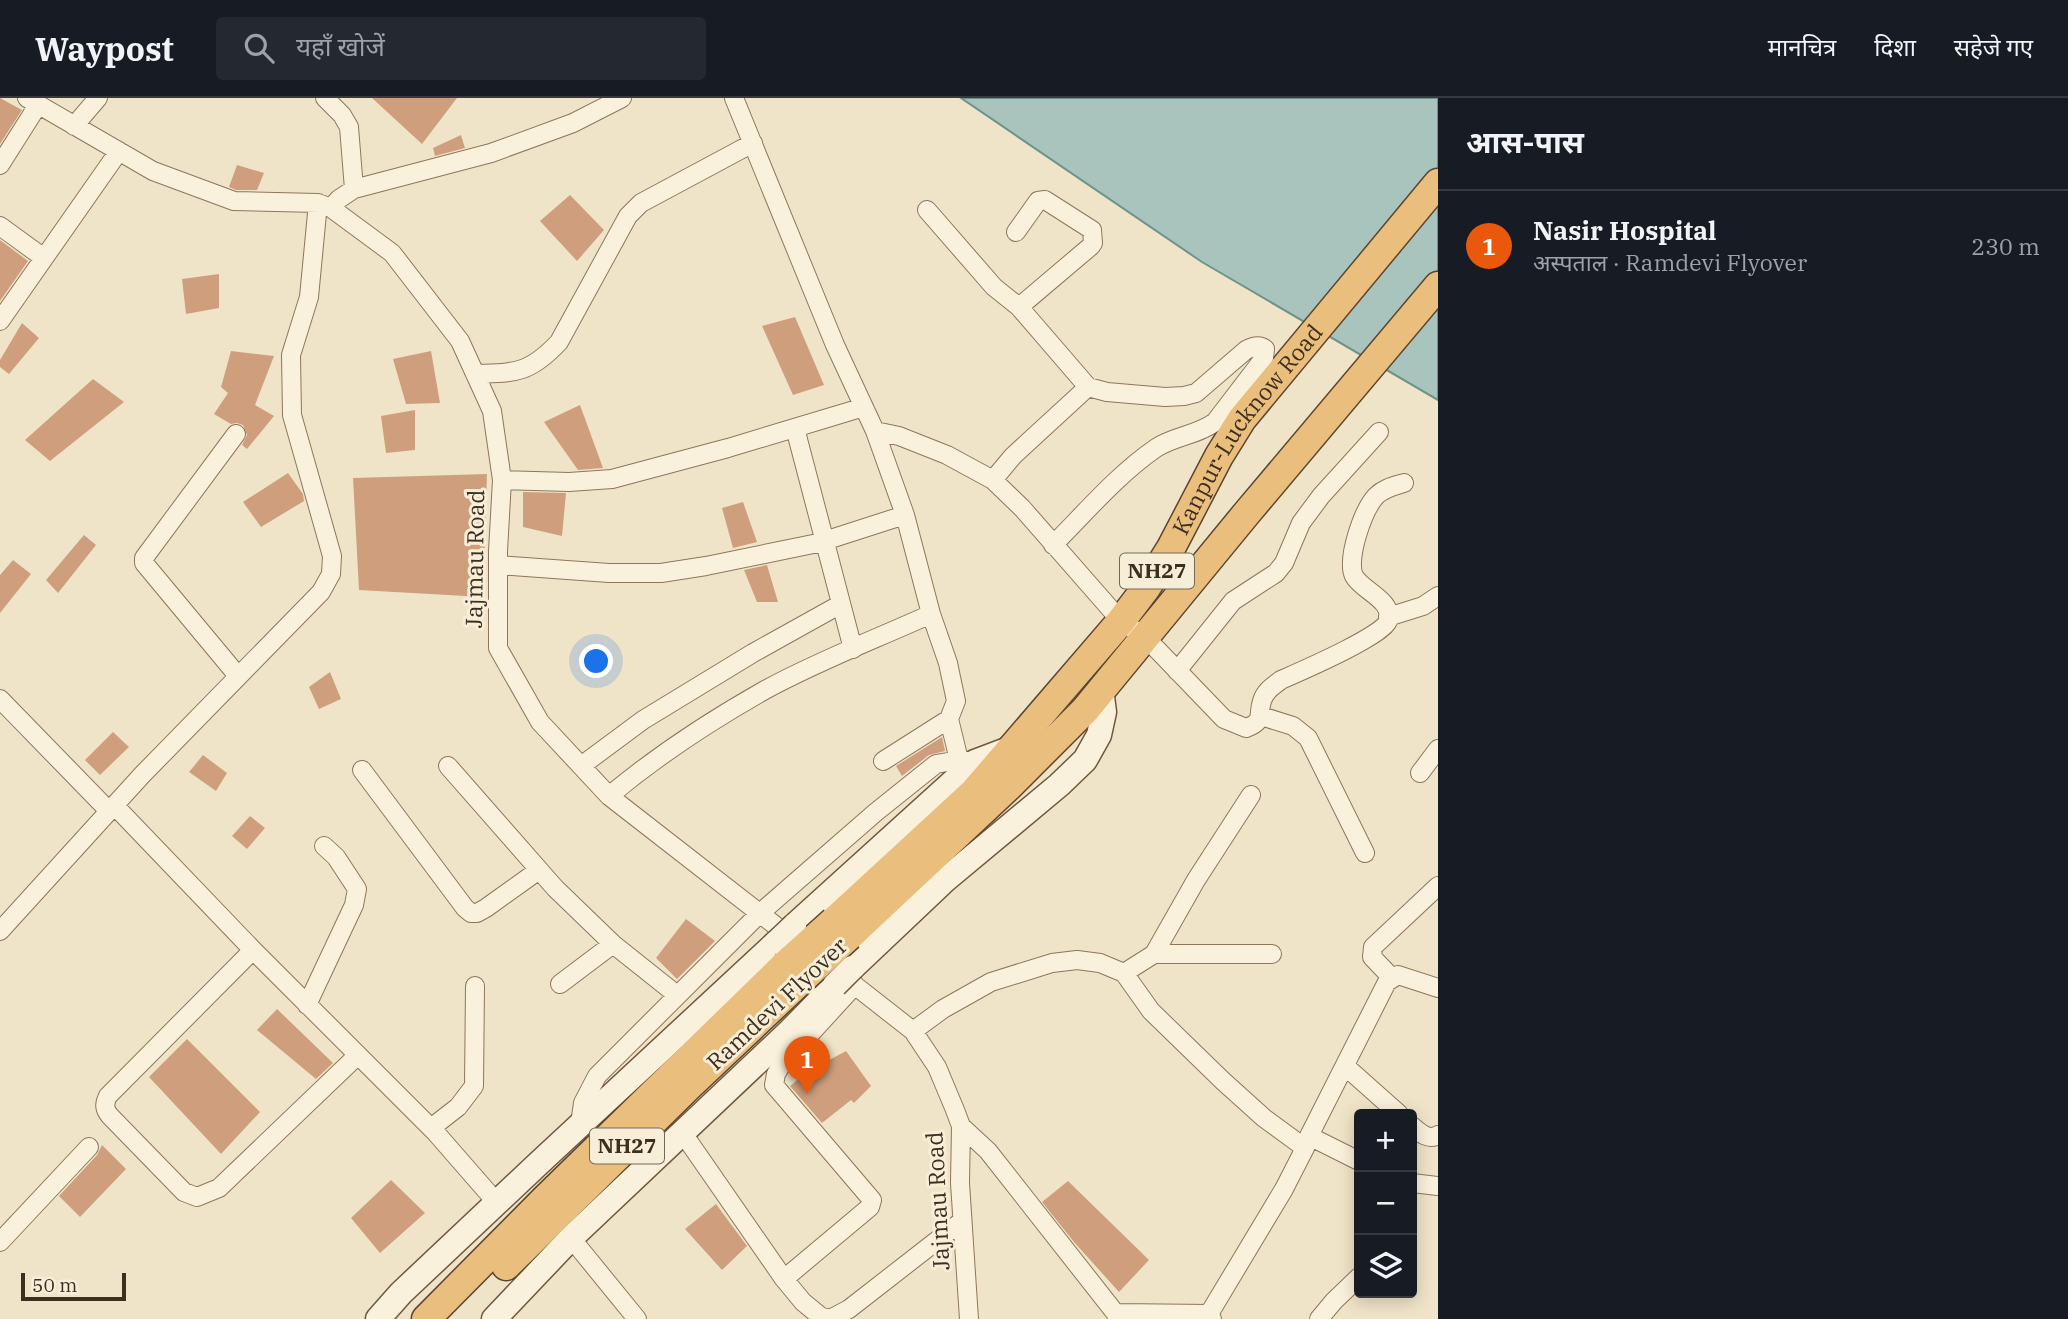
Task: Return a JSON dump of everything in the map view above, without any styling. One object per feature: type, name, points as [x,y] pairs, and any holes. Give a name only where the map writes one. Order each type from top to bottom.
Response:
[{"type":"highway","name":"Kanpur-Lucknow Road","points":[[1012,748],[1146,588],[1242,419],[1438,183]]},
{"type":"highway","name":"Kanpur-Lucknow Road","points":[[1101,689],[1438,286]]},
{"type":"highway","name":"Ramdevi Flyover","points":[[426,1319],[756,992],[841,928],[1035,761],[1101,689]]},
{"type":"highway","name":"Ramdevi Flyover","points":[[452,1319],[688,1086],[974,792],[1012,748]]},
{"type":"main road","points":[[494,1319],[570,1238],[847,979],[945,880],[1085,760],[1099,734],[1104,712],[1101,689]]},
{"type":"main road","points":[[377,1319],[401,1293],[967,761],[1012,748]]},
{"type":"street","points":[[74,125],[98,98]]},
{"type":"street","points":[[325,98],[342,115],[348,127],[354,189]]},
{"type":"street","points":[[0,165],[33,101],[153,171],[234,201],[324,205],[354,189],[491,153],[573,123],[622,98]]},
{"type":"street","points":[[734,98],[835,345],[875,431],[905,515],[931,614],[948,663],[956,701],[949,719],[883,761]]},
{"type":"street","points":[[475,374],[511,373],[531,366],[545,356],[559,342],[628,216],[641,203],[753,143]]},
{"type":"street","points":[[0,321],[119,151]]},
{"type":"street","points":[[1016,233],[1038,201],[1045,200],[1092,230],[1093,236],[1091,246],[1019,307]]},
{"type":"street","points":[[0,931],[7,910],[112,808],[321,592],[331,574],[332,556],[292,415],[291,355],[309,298],[324,205]]},
{"type":"street","name":"Jajmau Road","points":[[324,205],[392,253],[460,341],[492,411],[502,480],[498,648],[540,722],[609,796],[914,1031],[937,1067],[961,1126],[962,1221],[968,1316]]},
{"type":"street","points":[[927,211],[994,286],[1019,307],[1088,387],[1107,392],[1184,396],[1196,393],[1246,350],[1255,346],[1265,349],[1264,358],[1215,422],[1208,428],[1183,435],[1158,447],[1121,476],[1053,545]]},
{"type":"street","points":[[0,226],[44,258]]},
{"type":"street","points":[[993,481],[1025,444],[1088,387]]},
{"type":"street","points":[[502,480],[569,482],[612,479],[864,407]]},
{"type":"street","points":[[795,428],[853,649]]},
{"type":"street","points":[[875,431],[899,436],[947,455],[993,481],[1022,508],[1121,621],[1145,637],[1224,719],[1246,728],[1256,725],[1261,716],[1261,702],[1270,687],[1369,638],[1386,625],[1388,611],[1384,604],[1356,580],[1352,570],[1352,555],[1367,508],[1374,498],[1383,489],[1405,483]]},
{"type":"street","points":[[1177,671],[1233,601],[1276,573],[1284,563],[1296,533],[1314,505],[1379,432]]},
{"type":"street","points":[[236,434],[144,558],[144,563],[238,676]]},
{"type":"street","points":[[498,565],[609,573],[660,573],[825,541],[905,515]]},
{"type":"street","points":[[1388,617],[1423,606],[1437,597]]},
{"type":"street","points":[[581,766],[643,720],[841,604]]},
{"type":"street","points":[[609,796],[682,739],[765,690],[931,614]]},
{"type":"street","points":[[0,699],[431,1128],[497,1203]]},
{"type":"street","points":[[1261,716],[1293,726],[1308,738],[1365,853]]},
{"type":"street","points":[[580,1125],[583,1103],[597,1076],[759,914],[876,811],[936,764],[967,761],[949,719]]},
{"type":"street","points":[[1420,773],[1438,749]]},
{"type":"street","points":[[448,766],[555,888],[613,944],[677,996]]},
{"type":"street","points":[[362,771],[471,913],[486,908],[539,870]]},
{"type":"street","points":[[1124,973],[1154,954],[1196,880],[1251,795]]},
{"type":"street","points":[[307,1004],[358,895],[357,889],[336,858],[324,846]]},
{"type":"street","points":[[1392,978],[1372,957],[1373,947],[1438,886]]},
{"type":"street","points":[[560,984],[613,944]]},
{"type":"street","points":[[253,950],[104,1103],[110,1116],[184,1192],[197,1197],[219,1188],[358,1055]]},
{"type":"street","points":[[1154,954],[1272,954]]},
{"type":"street","points":[[914,1031],[943,1009],[990,982],[1052,963],[1077,960],[1100,963],[1124,973],[1151,1011],[1264,1118],[1307,1142],[1354,1159]]},
{"type":"street","points":[[961,1126],[988,1151],[1117,1316],[1210,1316],[1284,1189],[1387,982],[1398,975],[1438,988]]},
{"type":"street","points":[[784,1279],[870,1207],[872,1202],[774,1085],[780,1067],[847,979]]},
{"type":"street","points":[[431,1128],[458,1107],[474,1086],[475,986]]},
{"type":"street","points":[[1345,1066],[1393,1109]]},
{"type":"street","points":[[1417,1130],[1427,1137],[1434,1138],[1438,1135]]},
{"type":"street","points":[[682,1132],[784,1279],[803,1302],[820,1316],[830,1319],[849,1309],[962,1221]]},
{"type":"street","points":[[0,1242],[89,1147]]},
{"type":"street","points":[[1417,1184],[1438,1186]]},
{"type":"street","points":[[570,1238],[638,1319]]},
{"type":"street","points":[[1319,1319],[1354,1282]]},
{"type":"water","points":[[961,98],[1438,98],[1438,400],[1202,262]]},
{"type":"building","points":[[0,98],[22,110],[0,144]]},
{"type":"building","points":[[372,98],[457,98],[422,144]]},
{"type":"building","points":[[461,135],[465,148],[435,156],[433,148]]},
{"type":"building","points":[[237,165],[264,173],[257,190],[236,190],[229,187]]},
{"type":"building","points":[[570,195],[604,230],[577,261],[540,221]]},
{"type":"building","points":[[0,240],[28,261],[0,301]]},
{"type":"building","points":[[219,274],[219,308],[186,314],[182,279]]},
{"type":"building","points":[[795,317],[824,385],[793,395],[762,326]]},
{"type":"building","points":[[22,323],[39,338],[9,374],[0,367],[0,360]]},
{"type":"building","points":[[231,351],[274,356],[255,405],[274,416],[247,449],[242,445],[247,435],[243,425],[231,424],[214,414],[228,393],[221,387]]},
{"type":"building","points":[[431,351],[440,403],[406,404],[393,359]]},
{"type":"building","points":[[93,379],[124,402],[50,461],[25,440]]},
{"type":"building","points":[[580,405],[603,468],[578,470],[544,422]]},
{"type":"building","points":[[415,410],[415,450],[386,453],[381,416]]},
{"type":"building","points":[[288,473],[303,494],[304,501],[261,527],[243,502]]},
{"type":"building","points":[[487,474],[483,597],[359,590],[353,478]]},
{"type":"building","points":[[523,492],[566,493],[562,536],[523,527]]},
{"type":"building","points":[[743,502],[757,542],[733,548],[722,508]]},
{"type":"building","points":[[84,535],[96,545],[58,593],[46,580]]},
{"type":"building","points":[[13,560],[31,574],[0,613],[0,575]]},
{"type":"building","points":[[767,565],[778,602],[757,602],[744,570]]},
{"type":"building","points":[[330,672],[341,699],[319,709],[309,687]]},
{"type":"building","points":[[113,732],[129,747],[100,775],[85,760]]},
{"type":"building","points":[[942,737],[945,751],[929,755],[902,776],[896,766]]},
{"type":"building","points":[[203,755],[227,773],[216,791],[189,772]]},
{"type":"building","points":[[250,816],[265,828],[247,849],[232,836]]},
{"type":"building","points":[[686,919],[715,941],[677,979],[656,958]]},
{"type":"building","points":[[277,1009],[333,1063],[316,1079],[257,1030]]},
{"type":"building","points":[[187,1039],[260,1112],[221,1154],[149,1077]]},
{"type":"building","points":[[846,1051],[871,1086],[854,1103],[851,1100],[822,1123],[790,1086],[807,1072]]},
{"type":"building","points":[[102,1145],[126,1169],[80,1217],[59,1196],[97,1155]]},
{"type":"building","points":[[391,1180],[425,1213],[380,1253],[351,1218]]},
{"type":"building","points":[[1068,1181],[1149,1260],[1119,1292],[1042,1202]]},
{"type":"building","points":[[716,1204],[747,1246],[722,1270],[685,1229]]},
{"type":"place","name":"Nasir Hospital","points":[[807,1094]]}]
